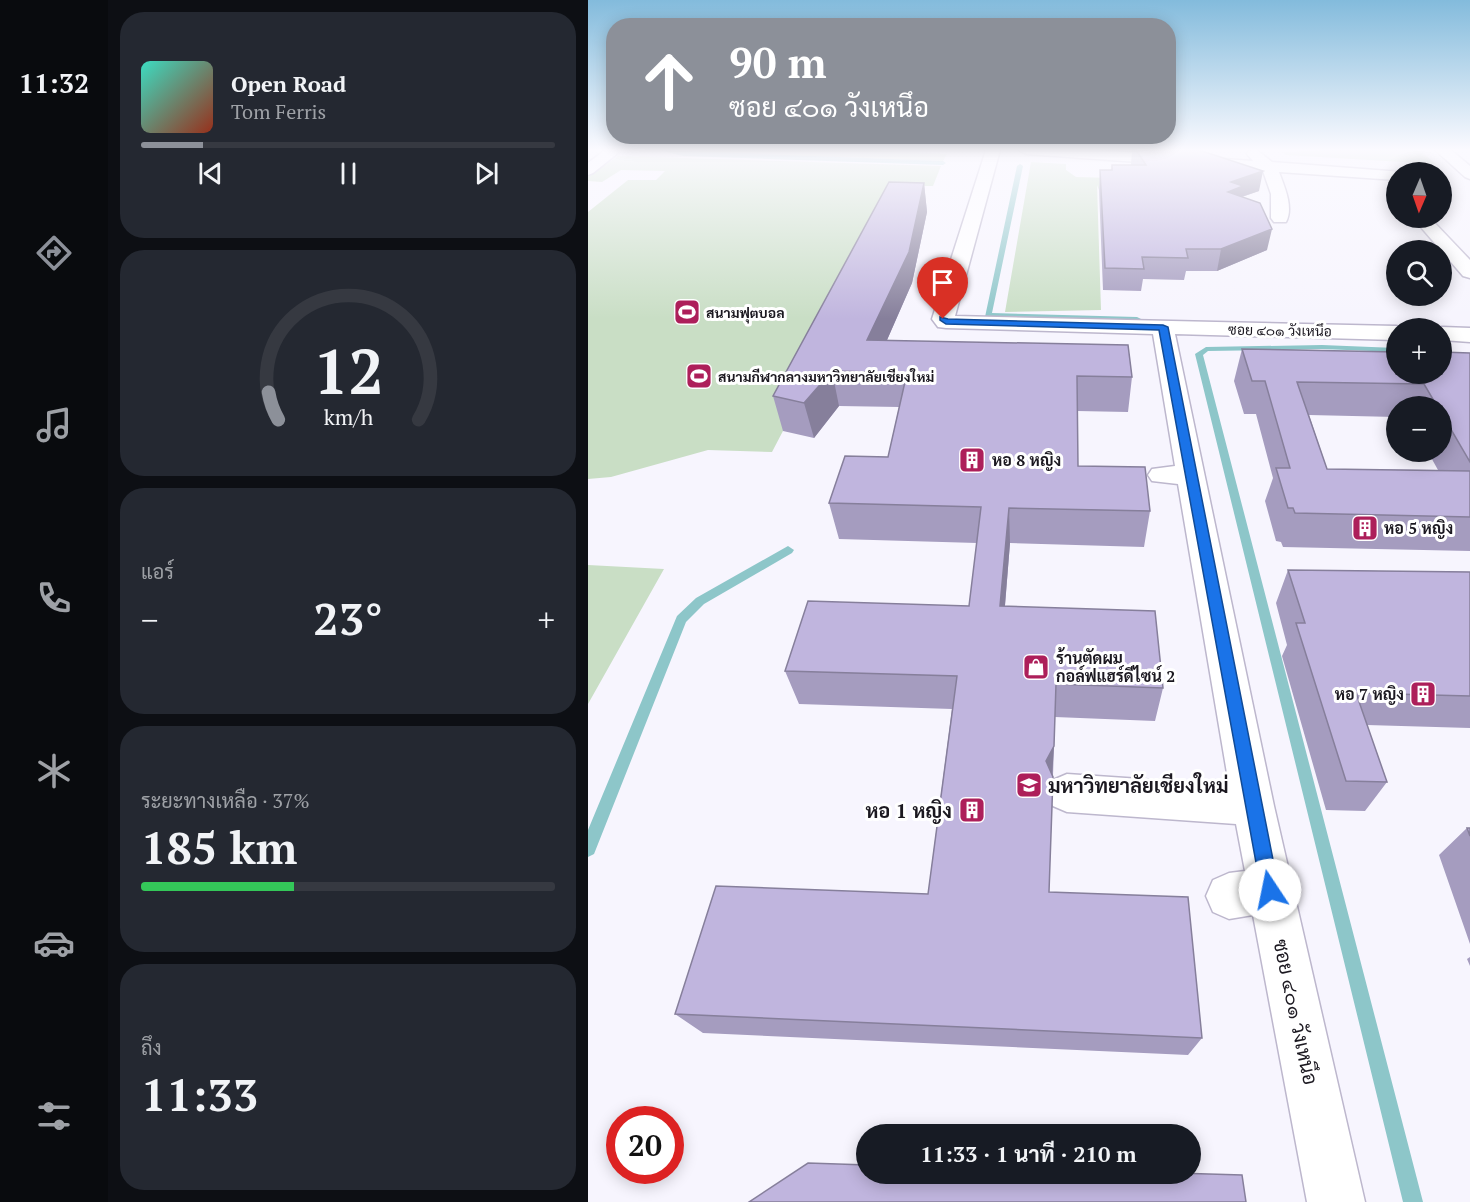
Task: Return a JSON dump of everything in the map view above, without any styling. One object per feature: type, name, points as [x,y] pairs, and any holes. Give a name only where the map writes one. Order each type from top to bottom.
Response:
[{"type":"lane","name":"ซอย ๔๐๑ วังเหนึอ","points":[[976,206],[943,319],[946,322],[1386,333]]},
{"type":"lane","points":[[1280,206],[1280,218]]},
{"type":"lane","points":[[1430,228],[1470,272]]},
{"type":"lane","name":"ซอย ๔๐๑ วังเหนึอ","points":[[1163,327],[1176,475],[1253,806],[1336,1202]]},
{"type":"lane","points":[[1452,334],[1470,335]]},
{"type":"lane","points":[[1176,475],[1270,890],[1229,896]]},
{"type":"lane","points":[[1067,793],[1253,806]]},
{"type":"green space","name":"สนามกีฬากลางมหาวิทยาลัยเชียงใหม่","points":[[595,206],[901,206],[772,452],[708,450],[611,477],[588,479],[588,212]]},
{"type":"green space","points":[[1023,206],[1098,206],[1101,310],[1005,312]]},
{"type":"green space","points":[[588,565],[664,569],[588,704]]},
{"type":"building","points":[[876,206],[919,206],[909,252],[867,340],[1128,345],[1132,377],[1077,376],[1078,466],[1145,467],[1150,511],[1009,508],[1000,606],[1155,611],[1163,688],[1056,684],[1054,746],[1046,761],[1053,777],[1049,892],[1188,897],[1202,1038],[675,1014],[716,886],[928,894],[957,676],[785,671],[808,601],[969,606],[981,507],[829,503],[845,456],[888,457],[907,373],[832,371],[804,403],[773,396]]},
{"type":"building","points":[[1102,206],[1261,206],[1272,229],[1221,249],[1186,249],[1188,258],[1142,257],[1144,269],[1105,268]]},
{"type":"building","points":[[1242,349],[1386,352],[1386,383],[1297,382],[1327,469],[1470,471],[1470,517],[1295,513],[1293,508],[1288,508],[1276,468],[1290,468],[1265,381],[1252,381]]},
{"type":"building","points":[[1452,352],[1470,353],[1470,462],[1452,431],[1452,396],[1431,396],[1424,384],[1452,384]]},
{"type":"building","points":[[1288,570],[1470,572],[1470,696],[1356,693],[1387,782],[1346,781],[1296,623],[1305,623]]},
{"type":"building","points":[[808,1163],[856,1165],[856,1184],[1201,1184],[1201,1174],[1242,1175],[1246,1202],[749,1202]]},
{"type":"waterway","points":[[1011,206],[988,315],[1137,319]]},
{"type":"waterway","points":[[1386,350],[1322,347],[1206,349],[1199,354],[1413,1202]]},
{"type":"waterway","points":[[588,849],[681,619],[700,601],[788,550]]},
{"type":"place","name":"สนามฟุตบอล","points":[[687,312]]},
{"type":"place","name":"สนามกีฬากลางมหาวิทยาลัยเชียงใหม่","points":[[699,376]]},
{"type":"place","name":"หอ 8 หญิง","points":[[972,460]]},
{"type":"place","name":"หอ 5 หญิง","points":[[1365,528]]},
{"type":"place","name":"ร้านตัดผม กอล์ฟแฮร์ดีไซน์ 2","points":[[1036,667]]},
{"type":"place","name":"หอ 7 หญิง","points":[[1423,694]]},
{"type":"place","name":"มหาวิทยาลัยเชียงใหม่","points":[[1029,785]]},
{"type":"place","name":"หอ 1 หญิง","points":[[972,810]]},
{"type":"route","points":[[943,319],[946,322],[1163,327],[1270,890]]}]
